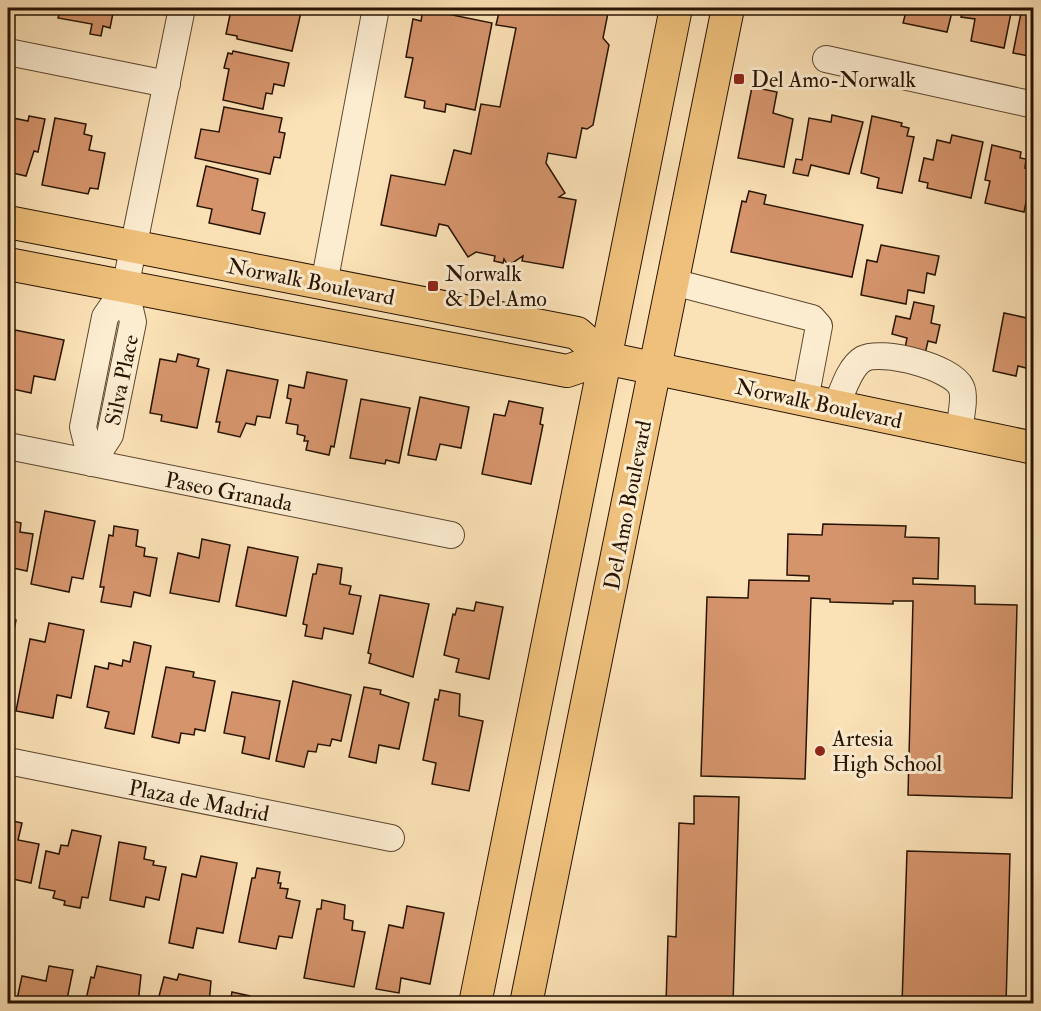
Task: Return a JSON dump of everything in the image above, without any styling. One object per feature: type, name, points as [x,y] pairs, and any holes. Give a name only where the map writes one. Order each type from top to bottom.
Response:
[{"type":"main road","points":[[475,1004],[676,8]]},
{"type":"main road","name":"Del Amo Boulevard","points":[[526,1004],[728,8]]},
{"type":"main road","name":"Norwalk Boulevard","points":[[8,222],[577,333],[605,358],[1034,448]]},
{"type":"main road","name":"Norwalk Boulevard","points":[[8,264],[567,371],[605,358]]},
{"type":"street","name":"Silva Place","points":[[92,463],[110,435],[133,322],[125,288],[182,8]]},
{"type":"street","points":[[324,284],[376,8]]},
{"type":"street","points":[[8,52],[167,84]]},
{"type":"street","points":[[826,59],[1034,105]]},
{"type":"street","points":[[673,282],[812,318],[819,326],[805,400]]},
{"type":"street","points":[[836,407],[855,366],[864,358],[884,356],[942,370],[956,378],[963,389],[959,432]]},
{"type":"street","name":"Paseo Granada","points":[[8,446],[451,536]]},
{"type":"street","name":"Plaza de Madrid","points":[[8,761],[391,838]]},
{"type":"building","points":[[61,8],[114,8],[110,28],[103,26],[101,36],[90,34],[92,24],[58,18]]},
{"type":"building","points":[[242,8],[251,10],[252,8],[302,8],[292,51],[237,39],[237,36],[226,34],[231,10],[241,12]]},
{"type":"building","points":[[500,8],[609,8],[603,38],[609,45],[593,125],[587,129],[582,128],[576,158],[548,153],[546,163],[565,193],[559,197],[576,200],[563,268],[522,261],[523,256],[508,266],[504,259],[503,263],[494,261],[495,256],[476,252],[468,257],[448,226],[439,224],[436,236],[381,225],[391,175],[445,185],[454,150],[471,154],[481,104],[500,107],[516,28],[496,25]]},
{"type":"building","points":[[907,8],[953,8],[947,32],[903,23]]},
{"type":"building","points":[[963,8],[1012,8],[1004,48],[971,41],[975,19],[961,17]]},
{"type":"building","points":[[1022,8],[1034,8],[1034,57],[1013,53]]},
{"type":"building","points":[[423,9],[492,23],[475,110],[446,104],[445,112],[424,108],[425,101],[405,97],[413,58],[406,57],[413,19],[421,21]]},
{"type":"building","points":[[233,51],[289,63],[284,86],[274,84],[272,94],[266,93],[263,109],[223,100],[229,69],[224,68],[228,53],[232,54]]},
{"type":"building","points":[[752,87],[777,92],[773,113],[793,119],[784,167],[738,158]]},
{"type":"building","points":[[224,107],[282,118],[279,132],[285,133],[280,158],[274,157],[270,174],[195,158],[201,129],[219,132]]},
{"type":"building","points":[[832,115],[863,122],[849,174],[811,165],[808,176],[793,173],[796,159],[802,160],[809,118],[831,122]]},
{"type":"building","points":[[29,116],[45,119],[38,152],[34,151],[26,176],[8,172],[10,158],[8,157],[8,117],[28,121]]},
{"type":"building","points":[[872,116],[902,123],[901,126],[909,128],[907,136],[914,137],[902,193],[877,188],[879,178],[861,173]]},
{"type":"building","points":[[55,118],[86,124],[84,134],[92,136],[89,150],[105,153],[98,189],[90,188],[88,194],[42,185]]},
{"type":"building","points":[[952,135],[983,142],[971,198],[927,188],[928,183],[919,181],[924,158],[933,160],[937,140],[950,143]]},
{"type":"building","points":[[992,145],[1021,152],[1020,158],[1026,159],[1025,168],[1033,169],[1024,212],[985,203],[990,181],[985,180]]},
{"type":"building","points":[[206,166],[258,179],[252,210],[265,213],[260,234],[209,223],[212,209],[197,206]]},
{"type":"building","points":[[749,191],[766,195],[764,204],[863,225],[852,277],[731,252],[742,201],[746,202]]},
{"type":"building","points":[[881,245],[939,256],[935,275],[927,273],[924,293],[908,290],[906,304],[861,295],[867,260],[877,262]]},
{"type":"building","points":[[1031,301],[1034,301],[1034,370],[1018,366],[1016,376],[993,371],[1004,313],[1027,318]]},
{"type":"building","points":[[914,302],[934,306],[931,323],[940,325],[936,343],[928,341],[924,358],[904,353],[907,338],[892,334],[896,316],[910,319]]},
{"type":"building","points":[[15,330],[64,340],[55,380],[34,376],[31,393],[8,388],[8,365]]},
{"type":"building","points":[[178,354],[199,359],[197,366],[209,369],[197,428],[161,421],[162,415],[150,413],[160,359],[176,362]]},
{"type":"building","points":[[227,370],[278,380],[270,418],[257,416],[255,425],[246,423],[240,437],[218,432],[220,422],[216,422]]},
{"type":"building","points":[[307,372],[347,380],[334,447],[331,446],[329,455],[306,450],[308,441],[304,441],[305,436],[297,434],[298,425],[286,423],[291,399],[287,398],[289,385],[304,388]]},
{"type":"building","points":[[420,397],[469,407],[461,448],[440,444],[436,460],[408,455]]},
{"type":"building","points":[[361,399],[410,408],[399,463],[386,460],[385,464],[350,458]]},
{"type":"building","points":[[509,401],[543,408],[540,424],[543,425],[531,484],[482,474],[494,414],[505,416]]},
{"type":"building","points":[[8,506],[13,507],[13,521],[21,523],[20,532],[33,534],[27,571],[8,567]]},
{"type":"building","points":[[45,511],[95,521],[83,579],[72,577],[69,592],[31,584]]},
{"type":"building","points":[[823,524],[906,526],[905,537],[939,538],[938,579],[913,578],[913,584],[975,586],[975,604],[1017,605],[1012,798],[908,795],[913,601],[893,601],[893,604],[830,602],[830,599],[811,598],[805,779],[701,776],[707,597],[748,598],[749,580],[809,581],[809,576],[787,575],[788,534],[822,535]]},
{"type":"building","points":[[114,526],[138,530],[136,546],[145,548],[144,556],[157,558],[150,596],[134,592],[131,607],[101,602],[104,587],[100,587],[109,535],[113,536]]},
{"type":"building","points":[[202,539],[230,545],[219,602],[170,593],[178,553],[199,558]]},
{"type":"building","points":[[248,547],[298,557],[286,616],[236,606]]},
{"type":"building","points":[[318,564],[342,568],[340,584],[351,586],[349,594],[361,596],[353,634],[324,628],[322,639],[305,636],[307,625],[303,624],[313,574],[316,574]]},
{"type":"building","points":[[380,595],[429,604],[413,677],[369,663],[371,654],[368,653]]},
{"type":"building","points":[[476,602],[503,607],[489,679],[456,672],[459,659],[444,655],[453,614],[455,615],[457,608],[474,611]]},
{"type":"building","points":[[8,618],[16,620],[8,662]]},
{"type":"building","points":[[49,623],[84,630],[71,698],[57,695],[53,718],[16,711],[30,639],[45,642]]},
{"type":"building","points":[[134,642],[151,646],[134,734],[105,728],[109,712],[87,707],[95,666],[108,669],[109,663],[122,666],[123,660],[130,662]]},
{"type":"building","points":[[166,667],[194,672],[193,677],[215,681],[205,731],[195,729],[194,735],[181,733],[179,743],[152,737]]},
{"type":"building","points":[[293,681],[351,695],[341,741],[332,739],[330,746],[318,744],[316,752],[308,751],[304,767],[276,761]]},
{"type":"building","points":[[364,687],[381,690],[380,694],[409,703],[399,749],[379,745],[376,763],[349,757]]},
{"type":"building","points":[[440,690],[460,694],[459,716],[483,721],[469,791],[432,784],[436,763],[423,760],[435,699],[438,700]]},
{"type":"building","points":[[232,692],[280,701],[269,759],[242,753],[245,737],[224,733]]},
{"type":"building","points":[[694,796],[739,797],[733,1004],[666,1004],[668,936],[676,937],[679,823],[694,824]]},
{"type":"building","points":[[8,820],[22,823],[18,840],[39,844],[31,883],[8,878]]},
{"type":"building","points":[[72,830],[101,836],[88,898],[82,897],[80,908],[64,905],[65,901],[53,898],[55,891],[39,888],[46,851],[59,854],[61,845],[68,846]]},
{"type":"building","points":[[119,842],[146,847],[144,859],[154,861],[153,865],[166,867],[159,900],[146,897],[144,907],[110,900]]},
{"type":"building","points":[[907,851],[1010,854],[1006,1004],[902,1004]]},
{"type":"building","points":[[201,856],[237,863],[223,933],[197,928],[193,948],[169,943],[182,874],[196,877]]},
{"type":"building","points":[[257,868],[280,872],[278,883],[281,883],[280,888],[288,889],[286,898],[300,901],[292,938],[279,936],[276,949],[239,942],[252,878],[255,878]]},
{"type":"building","points":[[322,900],[345,905],[344,919],[353,921],[352,930],[365,932],[354,987],[304,978],[317,909],[321,909]]},
{"type":"building","points":[[407,906],[444,913],[430,984],[401,978],[399,993],[376,989],[389,925],[403,928]]},
{"type":"building","points":[[49,966],[73,970],[66,1004],[16,1004],[22,976],[46,981]]},
{"type":"building","points":[[97,966],[141,975],[138,1004],[85,1004],[91,977],[94,978]]},
{"type":"building","points":[[179,974],[211,981],[209,1004],[157,1004],[164,977],[177,980]]},
{"type":"building","points":[[232,992],[250,996],[252,1001],[263,1004],[230,1004]]},
{"type":"place","name":"Del Amo-Norwalk","points":[[739,79]]},
{"type":"place","name":"Norwalk & Del Amo","points":[[433,286]]},
{"type":"place","name":"Artesia High School","points":[[820,751]]}]
